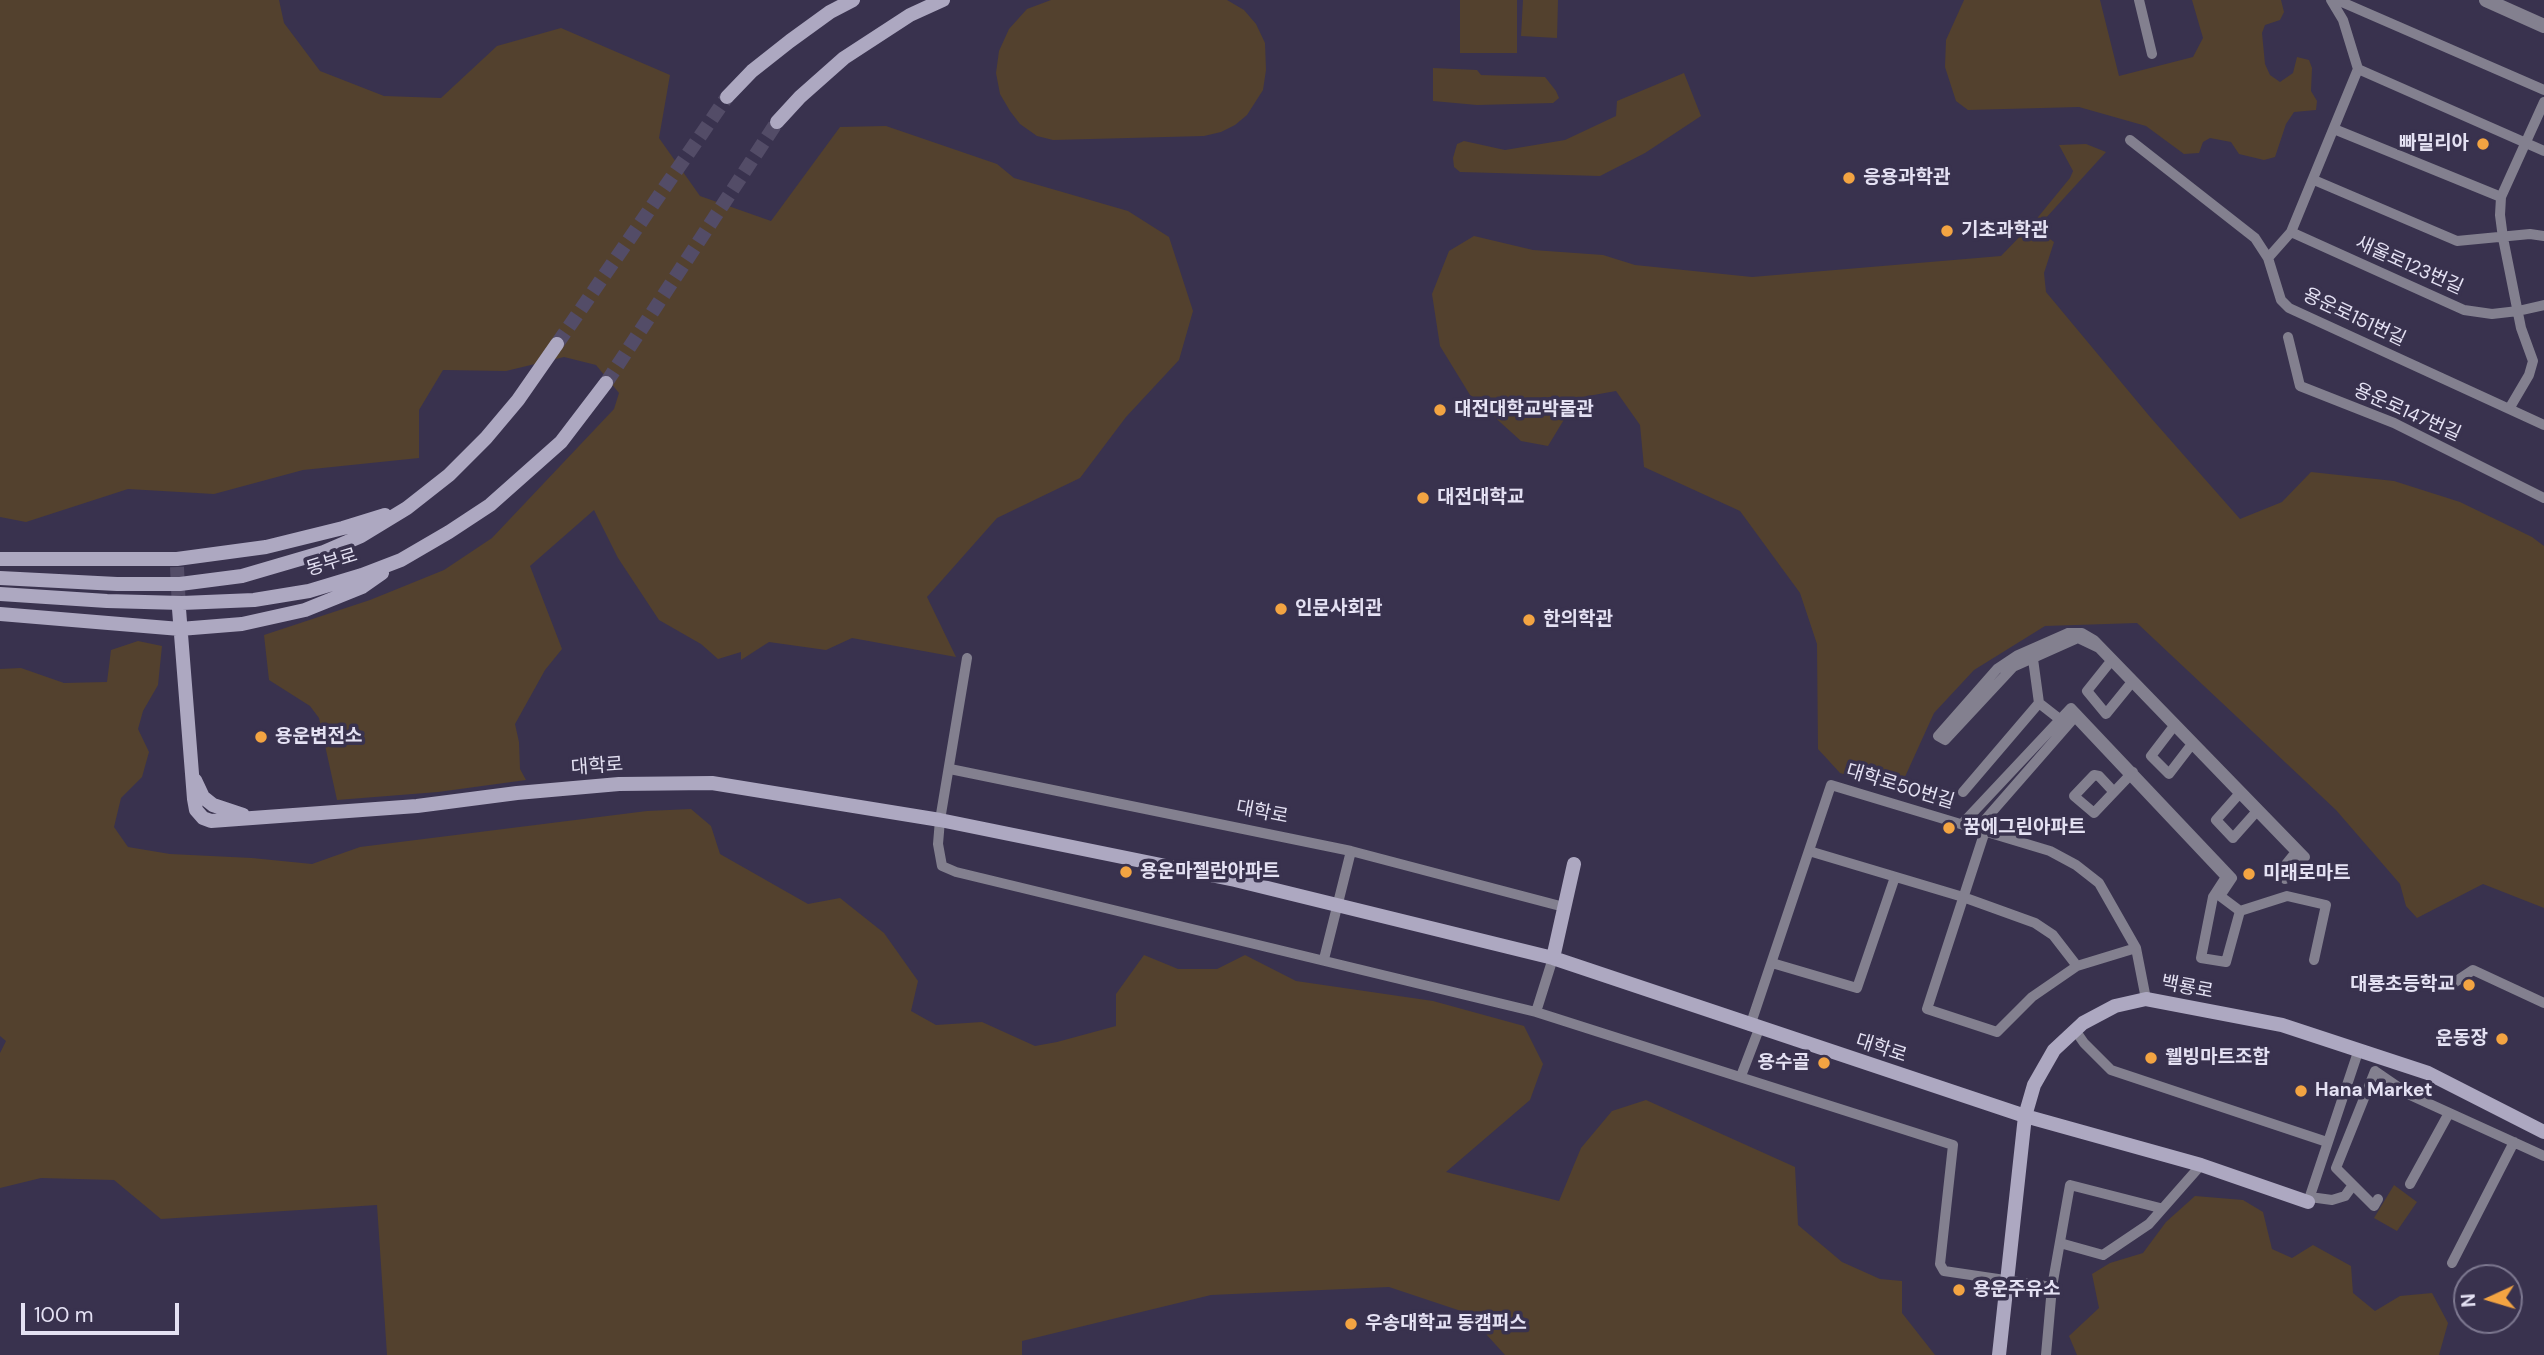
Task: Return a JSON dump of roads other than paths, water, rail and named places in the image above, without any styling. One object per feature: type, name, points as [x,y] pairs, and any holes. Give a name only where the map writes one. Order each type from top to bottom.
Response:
[{"type":"main road","points":[[727,97],[752,71],[790,41],[830,12],[853,0]]},
{"type":"main road","points":[[777,122],[800,97],[844,58],[910,15],[943,0]]},
{"type":"main road","name":"동부로","points":[[0,578],[180,584],[242,576],[324,552],[361,536],[407,508],[449,475],[486,438],[518,400],[557,344]]},
{"type":"main road","name":"동부로","points":[[0,594],[182,603],[254,600],[309,591],[362,575],[401,560],[490,505],[561,442],[606,383]]},
{"type":"main road","points":[[0,559],[177,563],[266,547],[343,528],[407,508]]},
{"type":"main road","points":[[0,614],[180,629],[243,624],[305,610],[362,587],[401,560]]},
{"type":"main road","name":"대학로","points":[[179,609],[193,778],[203,797],[214,806],[229,812],[255,818],[416,806],[620,784],[712,783],[940,820],[1235,880],[1553,958],[2025,1116],[2201,1165],[2309,1199]]},
{"type":"main road","points":[[1553,958],[1574,864]]},
{"type":"main road","name":"백룡로","points":[[1999,1355],[2025,1116],[2034,1084],[2053,1050],[2083,1023],[2115,1006],[2146,999],[2281,1025],[2428,1073],[2544,1132]]},
{"type":"street","points":[[2139,0],[2151,54]]},
{"type":"street","points":[[2268,257],[2291,232],[2358,69],[2343,20],[2331,0]]},
{"type":"street","points":[[2337,0],[2544,90]]},
{"type":"street","points":[[2486,0],[2544,26]]},
{"type":"street","points":[[2358,69],[2544,151]]},
{"type":"street","points":[[2509,409],[2538,360],[2518,311],[2500,215],[2501,197],[2544,102]]},
{"type":"street","points":[[2334,129],[2501,197]]},
{"type":"street","name":"용운로151번길","points":[[2130,140],[2255,238],[2268,257],[2281,300],[2289,308],[2544,425]]},
{"type":"street","name":"새울로123번길","points":[[2314,180],[2457,241],[2530,234],[2544,236]]},
{"type":"street","name":"새울로123번길","points":[[2291,232],[2463,310],[2492,314],[2544,306]]},
{"type":"street","name":"용운로147번길","points":[[2288,337],[2300,386],[2394,424],[2544,498]]},
{"type":"street","points":[[2068,633],[2082,633],[2094,640],[2305,857],[2285,879],[2279,873],[2296,852],[2099,648],[2078,638],[2033,659],[2013,667],[1945,740],[1938,736],[1997,669],[2018,655],[2068,633]]},
{"type":"street","points":[[967,657],[940,820],[938,844],[942,866],[956,872],[1536,1012],[1953,1145],[1940,1264],[1944,1271],[2052,1287]]},
{"type":"street","points":[[2033,659],[2039,703],[2063,722]]},
{"type":"street","points":[[2111,661],[2087,691],[2106,714],[2132,682]]},
{"type":"street","points":[[1963,792],[2039,703]]},
{"type":"street","points":[[1962,824],[2063,722],[2076,718],[2232,878],[2220,896],[2240,911]]},
{"type":"street","points":[[2063,722],[1981,830],[1963,897],[1927,1009],[1997,1032],[2032,997],[2077,966],[2136,947]]},
{"type":"street","points":[[2174,726],[2151,756],[2169,774],[2192,744]]},
{"type":"street","name":"대학로","points":[[950,769],[1351,851],[1564,907]]},
{"type":"street","points":[[2114,792],[2132,774]]},
{"type":"street","points":[[2132,774],[2226,877],[2213,897],[2201,958],[2226,962],[2240,911]]},
{"type":"street","name":"대학로50번길","points":[[1741,1076],[1772,963],[1831,785],[2050,851],[2076,865],[2099,883],[2136,947],[2146,999]]},
{"type":"street","points":[[2240,793],[2216,820],[2233,838],[2257,811]]},
{"type":"street","points":[[1324,959],[1351,851]]},
{"type":"street","points":[[1809,851],[1963,897],[2035,923],[2053,935],[2077,966]]},
{"type":"street","points":[[1772,963],[1857,988],[1895,877]]},
{"type":"street","points":[[2240,911],[2287,896],[2326,905],[2314,960]]},
{"type":"street","points":[[1536,1012],[1553,958]]},
{"type":"street","points":[[2449,986],[2473,970],[2544,1003]]},
{"type":"street","points":[[2075,1030],[2084,1044],[2111,1070],[2327,1142]]},
{"type":"street","points":[[2353,1185],[2345,1196],[2332,1200],[2309,1199],[2359,1049]]},
{"type":"street","points":[[2378,1199],[2374,1206],[2336,1168],[2375,1072],[2410,1095],[2544,1156]]},
{"type":"street","points":[[2410,1184],[2449,1113]]},
{"type":"street","points":[[2452,1263],[2514,1142]]},
{"type":"street","points":[[2060,1243],[2103,1255],[2149,1224],[2160,1208],[2201,1165]]},
{"type":"street","points":[[2046,1355],[2052,1287],[2070,1185],[2160,1208]]},
{"type":"tunnel","points":[[557,344],[727,97]]},
{"type":"tunnel","points":[[606,383],[777,122]]},
{"type":"tunnel","points":[[177,567],[179,609]]},
{"type":"place","name":"빠밀리아","points":[[2483,144]]},
{"type":"place","name":"응용과학관","points":[[1849,178]]},
{"type":"place","name":"기초과학관","points":[[1947,231]]},
{"type":"place","name":"대전대학교박물관","points":[[1440,410]]},
{"type":"place","name":"대전대학교","points":[[1423,498]]},
{"type":"place","name":"인문사회관","points":[[1281,609]]},
{"type":"place","name":"한의학관","points":[[1529,620]]},
{"type":"place","name":"용운변전소","points":[[261,737]]},
{"type":"place","name":"꿈에그린아파트","points":[[1949,828]]},
{"type":"place","name":"용운마젤란아파트","points":[[1126,872]]},
{"type":"place","name":"미래로마트","points":[[2249,874]]},
{"type":"place","name":"대룡초등학교","points":[[2469,985]]},
{"type":"place","name":"운동장","points":[[2502,1039]]},
{"type":"place","name":"웰빙마트조합","points":[[2151,1058]]},
{"type":"place","name":"용수골","points":[[1824,1063]]},
{"type":"place","name":"Hana Market","points":[[2301,1091]]},
{"type":"place","name":"용운주유소","points":[[1959,1290]]},
{"type":"place","name":"우송대학교 동캠퍼스","points":[[1351,1324]]}]
